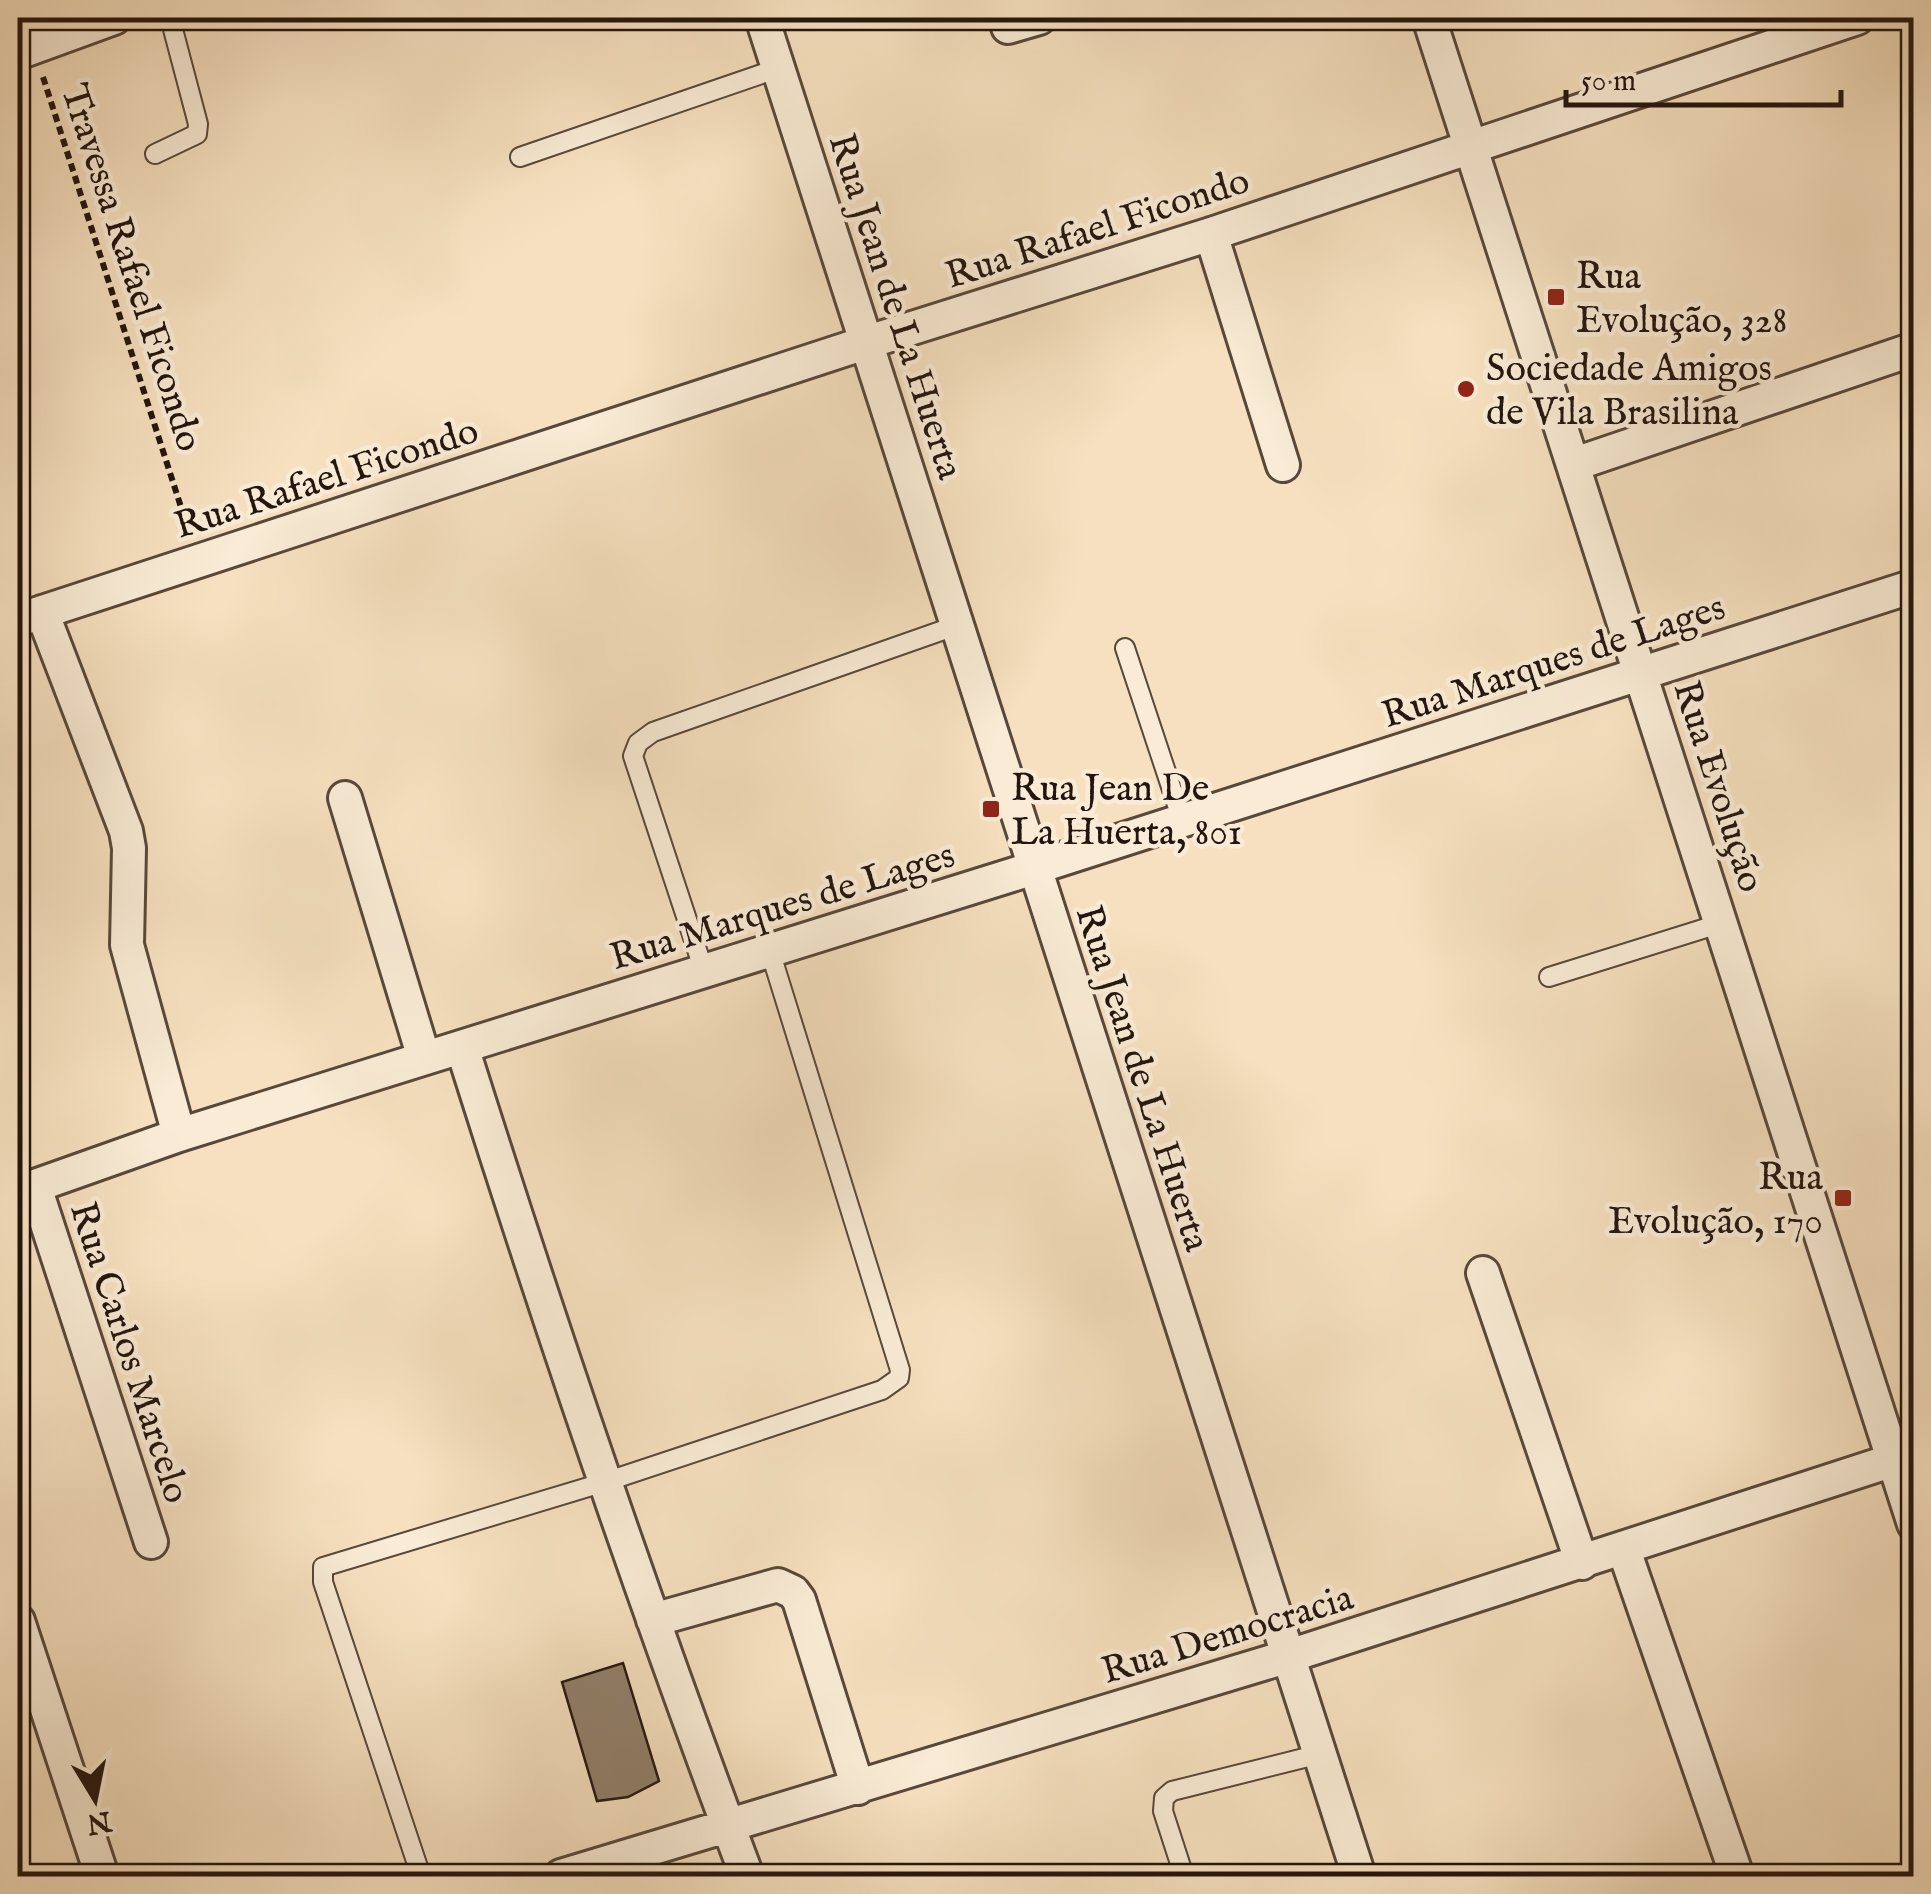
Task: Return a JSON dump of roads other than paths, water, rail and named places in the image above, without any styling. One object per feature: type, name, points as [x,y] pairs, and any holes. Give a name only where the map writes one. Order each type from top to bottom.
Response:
[{"type":"street","points":[[25,50],[114,18]]},
{"type":"street","name":"Rua Jean de La Huerta","points":[[762,18],[1359,1876]]},
{"type":"street","name":"Rua Evolução","points":[[1429,18],[1722,922],[1903,1457],[1914,1524]]},
{"type":"street","name":"Rua Rafael Ficondo","points":[[30,616],[868,342],[1212,234],[1857,18]]},
{"type":"street","points":[[1212,234],[1283,465]]},
{"type":"street","points":[[1575,464],[1914,349]]},
{"type":"street","name":"Rua Marques de Lages","points":[[26,1189],[179,1134],[770,952],[1914,586]]},
{"type":"street","points":[[30,616],[126,831],[130,848],[127,945],[179,1134]]},
{"type":"street","points":[[345,798],[424,1058]]},
{"type":"street","points":[[462,1047],[605,1482],[747,1876]]},
{"type":"street","name":"Rua Carlos Marcelo","points":[[26,1189],[151,1542]]},
{"type":"street","points":[[1483,1273],[1582,1563]]},
{"type":"street","name":"Rua Democracia","points":[[561,1876],[1289,1656],[1903,1457]]},
{"type":"street","points":[[1624,1550],[1737,1876]]},
{"type":"street","points":[[653,1620],[778,1585],[793,1592],[858,1788]]},
{"type":"street","points":[[18,1621],[102,1876]]},
{"type":"lane","points":[[154,154],[197,134],[198,124],[170,18]]},
{"type":"lane","points":[[520,158],[779,68]]},
{"type":"lane","points":[[704,971],[633,756],[638,742],[654,732],[955,626]]},
{"type":"lane","points":[[1125,648],[1182,820]]},
{"type":"lane","points":[[1550,977],[1722,922]]},
{"type":"lane","points":[[420,1876],[323,1582],[322,1569],[605,1482],[882,1390],[899,1378],[871,1266],[770,952]]},
{"type":"lane","points":[[1184,1876],[1164,1812],[1164,1798],[1172,1790],[1320,1754]]},
{"type":"place","name":"Rua Evolução, 328","points":[[1556,297]]},
{"type":"place","name":"Sociedade Amigos de Vila Brasilina","points":[[1466,389]]},
{"type":"place","name":"Rua Jean De La Huerta, 801","points":[[991,809]]},
{"type":"place","name":"Rua Evolução, 170","points":[[1843,1198]]}]
